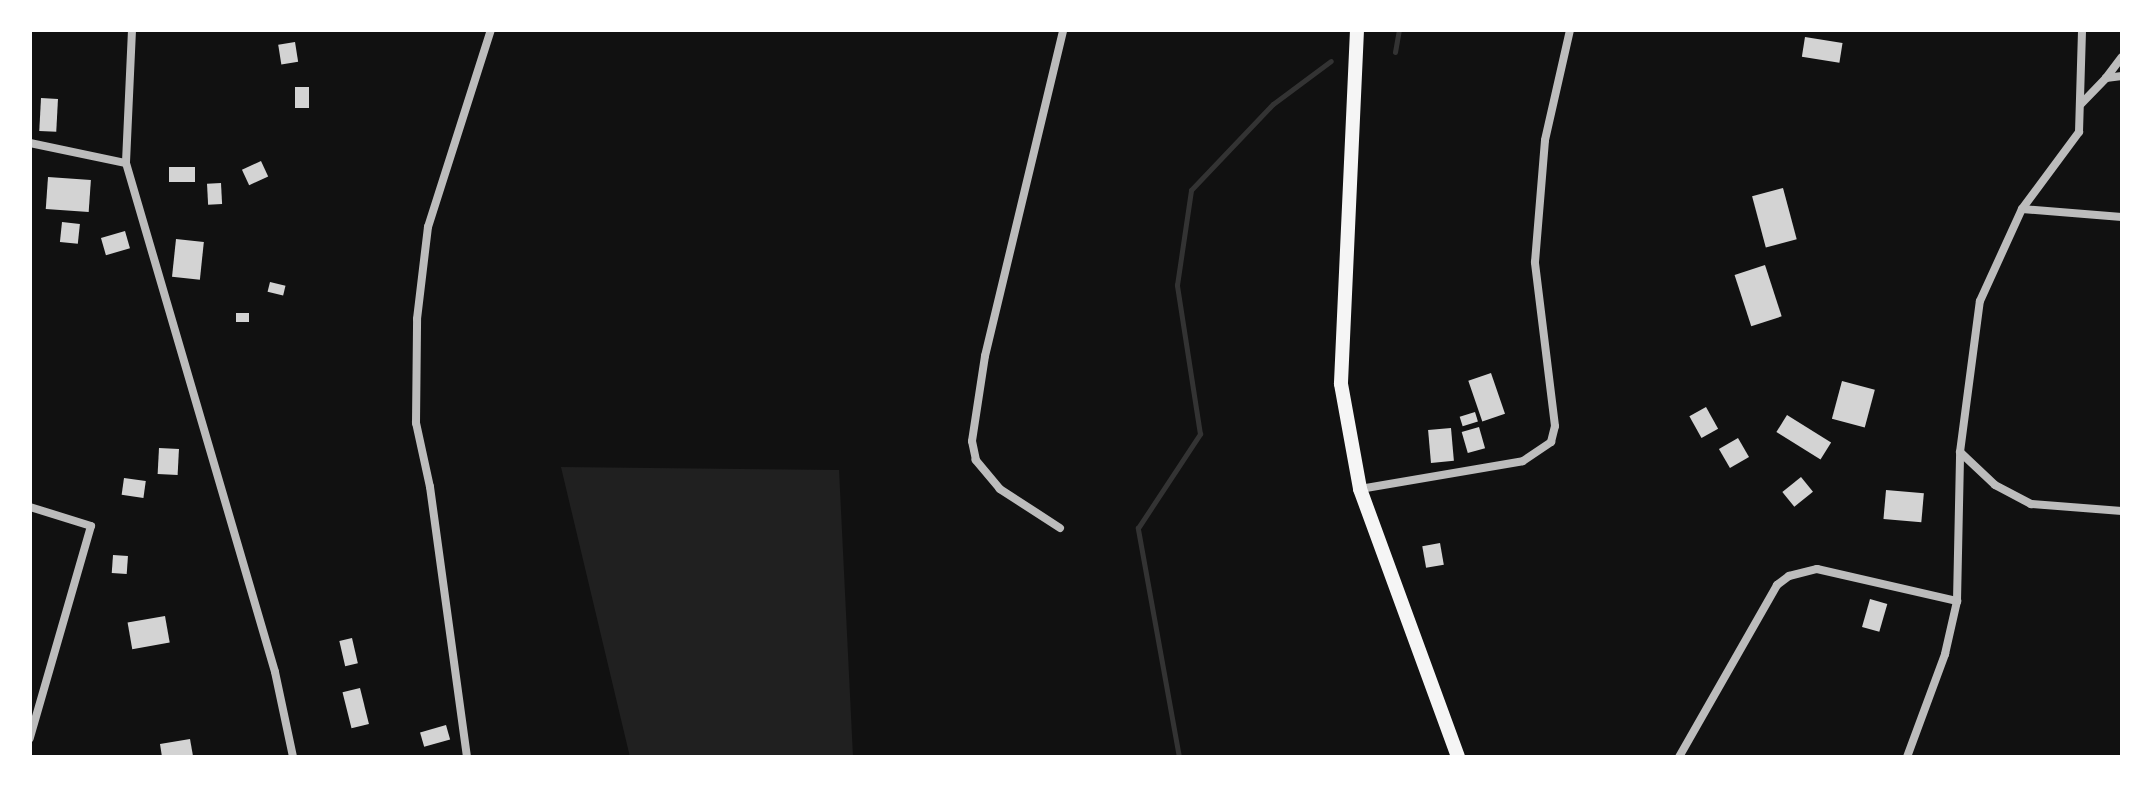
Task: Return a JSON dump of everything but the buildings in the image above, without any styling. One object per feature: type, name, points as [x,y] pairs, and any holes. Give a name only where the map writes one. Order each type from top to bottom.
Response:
[{"type":"main road","points":[[1357,30],[1341,384],[1360,489],[1458,757]]},
{"type":"street","points":[[132,30],[126,163],[275,672],[293,757]]},
{"type":"street","points":[[467,757],[430,487],[416,423],[417,319],[428,227],[491,30]]},
{"type":"street","points":[[1060,528],[1000,489],[976,460],[972,441],[985,356],[1063,30]]},
{"type":"street","points":[[1360,489],[1523,461],[1551,442],[1555,426],[1535,262],[1545,140],[1570,30]]},
{"type":"street","points":[[1907,757],[1945,654],[1957,601],[1960,452],[1980,301],[2022,209],[2079,132],[2082,30]]},
{"type":"street","points":[[2081,104],[2122,57]]},
{"type":"street","points":[[2106,78],[2122,76]]},
{"type":"street","points":[[30,143],[126,163]]},
{"type":"street","points":[[2022,209],[2122,217]]},
{"type":"street","points":[[1960,452],[1995,485],[2031,504],[2122,511]]},
{"type":"street","points":[[30,507],[91,526],[32,715],[30,738]]},
{"type":"street","points":[[1679,757],[1777,585],[1789,576],[1817,569],[1957,601]]},
{"type":"shaded area","points":[[561,467],[839,470],[853,757],[630,757]]},
{"type":"waterway","points":[[1395,52],[1399,30]]},
{"type":"waterway","points":[[1179,757],[1138,528],[1200,434],[1177,285],[1191,190],[1273,104],[1331,61]]}]
